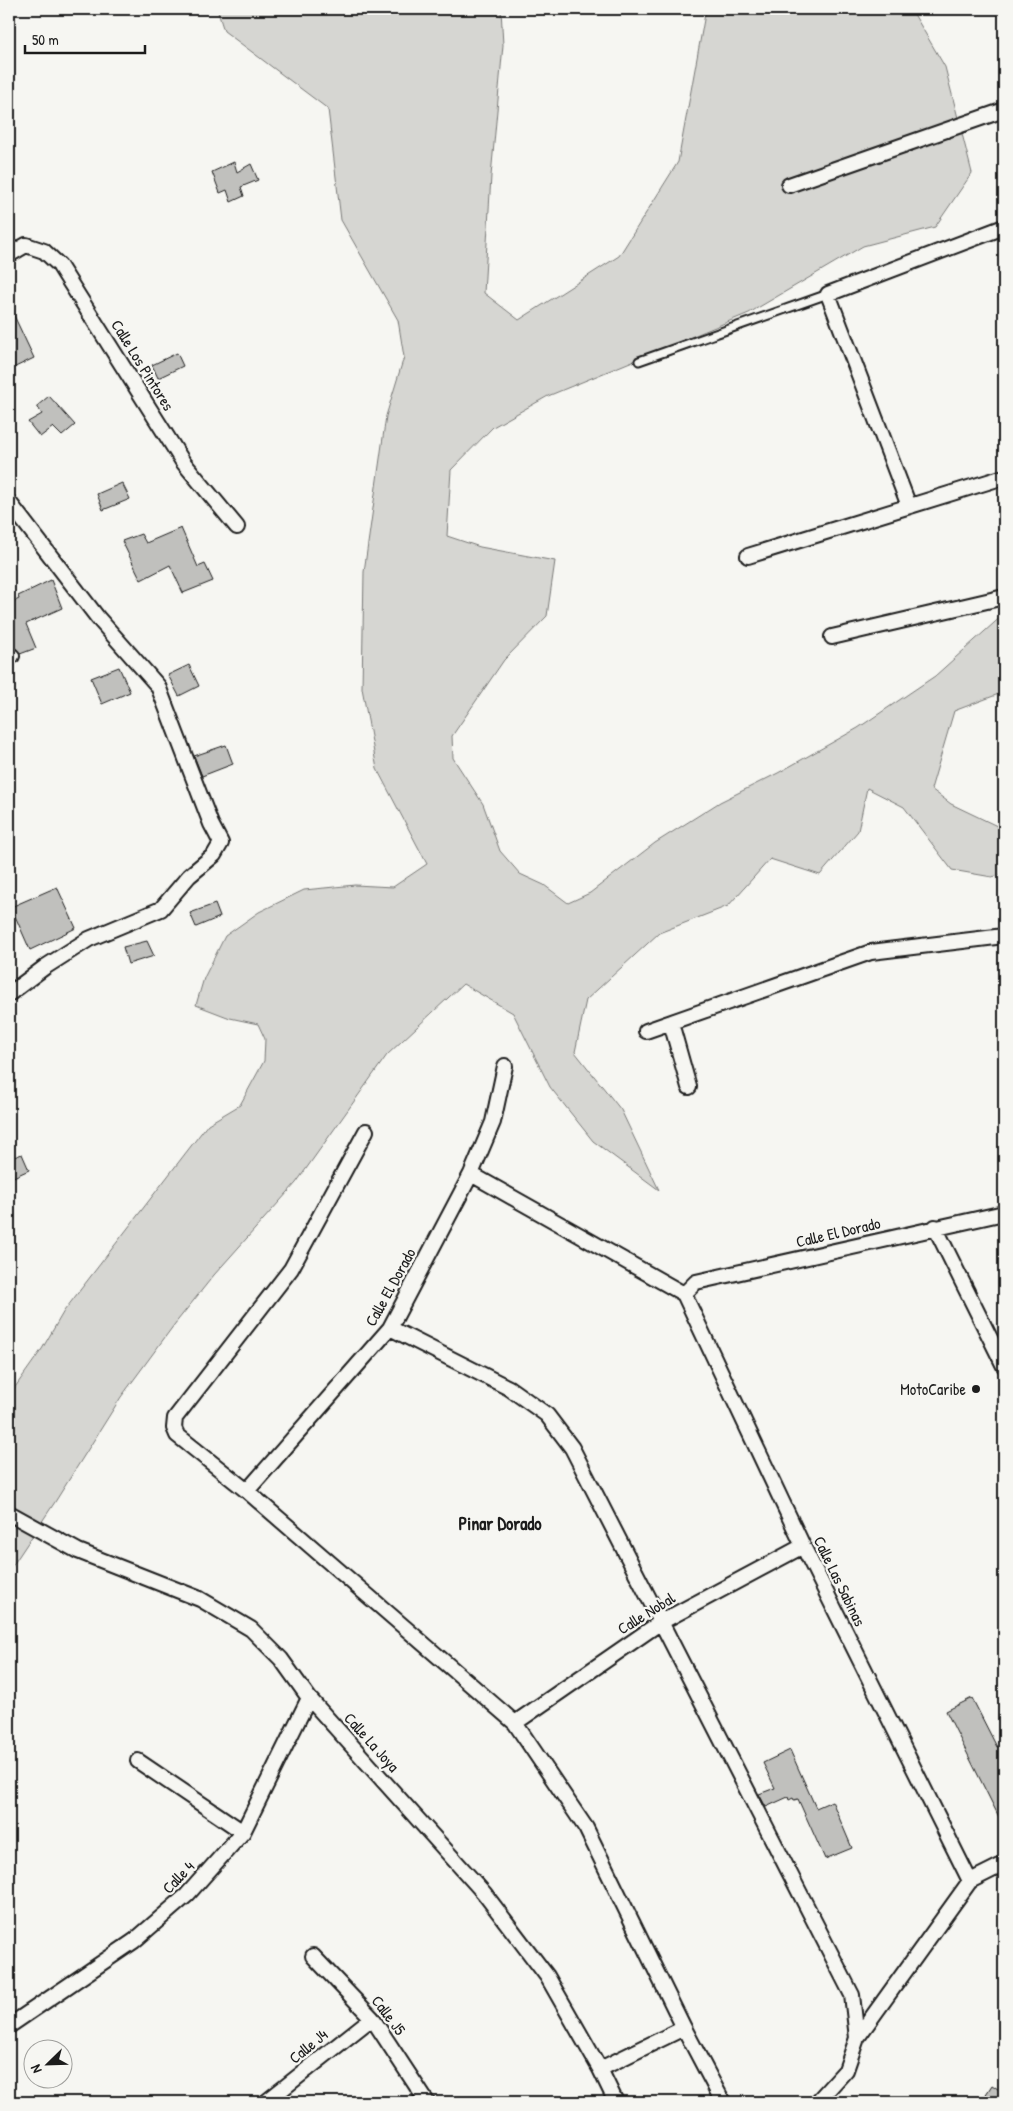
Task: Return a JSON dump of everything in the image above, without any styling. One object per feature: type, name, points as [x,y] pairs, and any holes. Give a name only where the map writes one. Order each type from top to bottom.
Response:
[{"type":"street","points":[[789,185],[1004,110]]},
{"type":"street","points":[[909,506],[828,294],[1004,227]]},
{"type":"street","name":"Calle Los Pintores","points":[[9,255],[26,245],[44,251],[59,265],[183,462],[237,527]]},
{"type":"street","points":[[748,556],[1004,477]]},
{"type":"street","points":[[9,502],[98,618],[158,686],[211,824],[221,843],[214,855],[189,876],[161,909],[89,939],[45,967],[9,994]]},
{"type":"street","points":[[832,637],[1004,597]]},
{"type":"street","points":[[646,1032],[871,952],[1004,936]]},
{"type":"street","points":[[671,1023],[689,1088]]},
{"type":"street","name":"Calle El Dorado","points":[[246,1491],[390,1328],[471,1174],[493,1122],[505,1066]]},
{"type":"street","points":[[366,1131],[291,1269],[175,1418],[174,1428],[177,1435],[246,1491],[516,1723],[586,1828],[684,2028],[724,2102]]},
{"type":"street","points":[[471,1174],[684,1294]]},
{"type":"street","name":"Calle El Dorado","points":[[684,1294],[696,1282],[1004,1213]]},
{"type":"street","points":[[935,1228],[1004,1366]]},
{"type":"street","name":"Calle Las Sabinas","points":[[684,1294],[803,1546],[970,1881]]},
{"type":"street","points":[[390,1328],[509,1388],[547,1415],[572,1448],[852,1995],[857,2038]]},
{"type":"street","name":"Calle La Joya","points":[[9,1512],[78,1552],[200,1598],[251,1629],[280,1659],[309,1698],[484,1893],[547,1976],[600,2069],[616,2102]]},
{"type":"street","name":"Calle Nobal","points":[[516,1723],[661,1622],[803,1546]]},
{"type":"street","name":"Calle 4","points":[[9,2026],[134,1941],[187,1895],[243,1832],[309,1698]]},
{"type":"street","points":[[138,1761],[243,1832]]},
{"type":"street","points":[[817,2102],[846,2070],[857,2038],[970,1881],[1004,1864]]},
{"type":"street","name":"Calle J5","points":[[313,1956],[372,2018],[427,2102]]},
{"type":"street","name":"Calle J4","points":[[266,2102],[372,2018]]},
{"type":"street","points":[[600,2069],[684,2028]]},
{"type":"lane","points":[[639,361],[828,294]]},
{"type":"shaded area","points":[[217,9],[501,9],[503,45],[491,176],[484,293],[519,320],[619,256],[678,162],[705,14],[709,9],[911,9],[945,67],[972,173],[935,227],[863,246],[749,313],[548,396],[493,427],[451,470],[447,536],[480,547],[555,561],[547,616],[504,660],[452,736],[453,758],[483,804],[500,851],[520,874],[544,885],[568,903],[590,893],[655,843],[720,802],[778,773],[858,728],[935,676],[1004,614],[1004,692],[954,711],[931,789],[951,804],[997,826],[1004,840],[1004,874],[992,877],[952,870],[904,807],[867,788],[858,831],[820,875],[770,859],[728,906],[659,933],[586,1000],[575,1052],[621,1110],[659,1190],[593,1141],[550,1087],[513,1013],[463,984],[387,1055],[296,1183],[214,1275],[174,1325],[121,1397],[9,1571],[9,1401],[13,1390],[42,1349],[64,1311],[208,1124],[240,1105],[264,1061],[265,1039],[258,1024],[230,1018],[196,1005],[204,978],[225,936],[259,912],[304,890],[355,885],[393,887],[427,864],[377,769],[362,688],[364,572],[386,416],[404,357],[398,320],[341,220],[328,109],[224,31]]},
{"type":"building","points":[[234,162],[237,172],[251,164],[258,180],[241,187],[244,196],[231,202],[227,190],[220,193],[212,172]]},
{"type":"building","points":[[9,305],[34,358],[9,370]]},
{"type":"building","points":[[177,353],[183,366],[158,378],[152,365]]},
{"type":"building","points":[[49,396],[75,425],[62,436],[53,427],[40,437],[28,422],[42,414],[37,406]]},
{"type":"building","points":[[122,483],[130,499],[103,510],[97,494]]},
{"type":"building","points":[[181,528],[198,567],[205,564],[213,581],[183,593],[170,565],[141,580],[122,541],[141,534],[146,543]]},
{"type":"building","points":[[51,580],[62,608],[26,624],[36,648],[20,654],[15,648],[9,633],[9,604],[19,599],[18,596]]},
{"type":"building","points":[[189,665],[199,686],[179,696],[168,675]]},
{"type":"building","points":[[119,667],[130,692],[102,704],[91,678]]},
{"type":"building","points":[[226,745],[233,764],[202,776],[194,756]]},
{"type":"building","points":[[57,887],[76,928],[30,950],[11,907]]},
{"type":"building","points":[[215,904],[220,917],[196,927],[190,913]]},
{"type":"building","points":[[147,941],[154,956],[128,964],[123,947]]},
{"type":"building","points":[[22,1154],[29,1170],[9,1179],[9,1159]]},
{"type":"building","points":[[972,1698],[997,1747],[1004,1743],[1004,1827],[946,1711]]},
{"type":"building","points":[[790,1750],[816,1808],[832,1801],[852,1848],[825,1859],[798,1799],[794,1800],[793,1798],[789,1800],[788,1797],[766,1807],[759,1794],[775,1788],[763,1763]]},
{"type":"building","points":[[992,2085],[1004,2093],[1004,2102],[981,2102]]},
{"type":"place","name":"MotoCaribe","points":[[976,1389]]},
{"type":"district","name":"Pinar Dorado","points":[[500,1524]]}]
